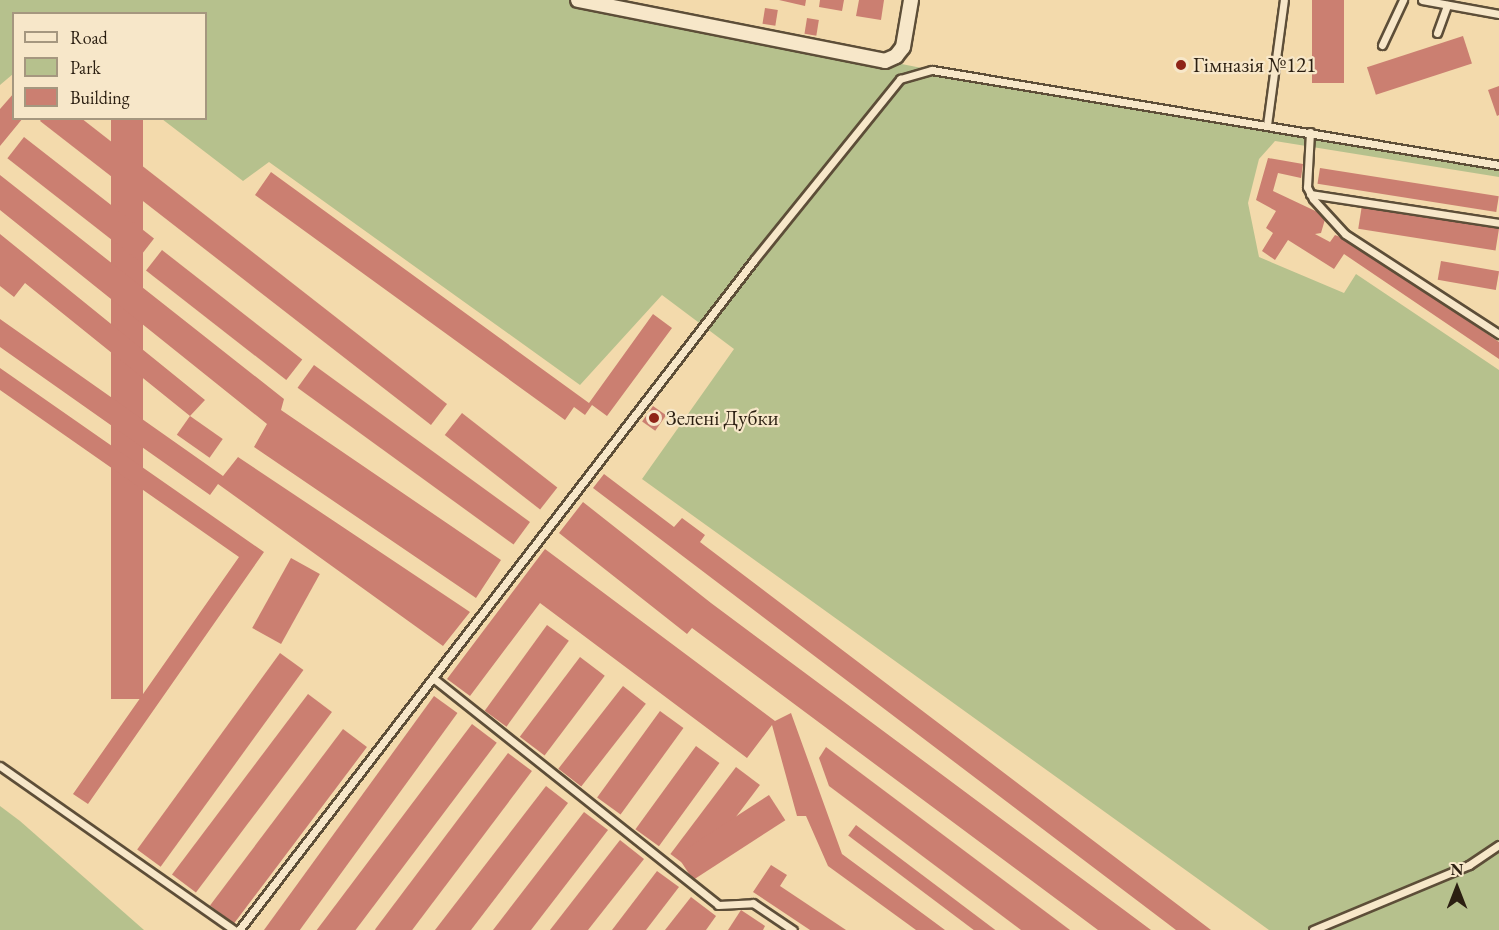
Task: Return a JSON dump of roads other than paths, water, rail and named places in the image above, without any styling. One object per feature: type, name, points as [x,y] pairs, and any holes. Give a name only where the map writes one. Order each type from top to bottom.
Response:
[{"type":"street","points":[[578,0],[885,61],[896,56],[903,47],[911,0]]},
{"type":"lane","points":[[1267,125],[1284,0]]},
{"type":"lane","points":[[1382,45],[1403,0]]},
{"type":"lane","points":[[1422,0],[1499,14]]},
{"type":"lane","points":[[1437,33],[1447,5]]},
{"type":"lane","points":[[239,930],[754,260],[900,79],[932,70],[1499,165]]},
{"type":"lane","points":[[1310,132],[1310,194],[1345,234],[1499,334]]},
{"type":"lane","points":[[1310,194],[1499,223]]},
{"type":"lane","points":[[433,678],[718,905],[753,903],[793,930]]},
{"type":"lane","points":[[0,766],[234,930]]},
{"type":"lane","points":[[1313,930],[1469,865],[1499,845]]},
{"type":"place","name":"Гімназія №121","points":[[1181,65]]},
{"type":"place","name":"Зелені Дубки","points":[[654,418]]}]
